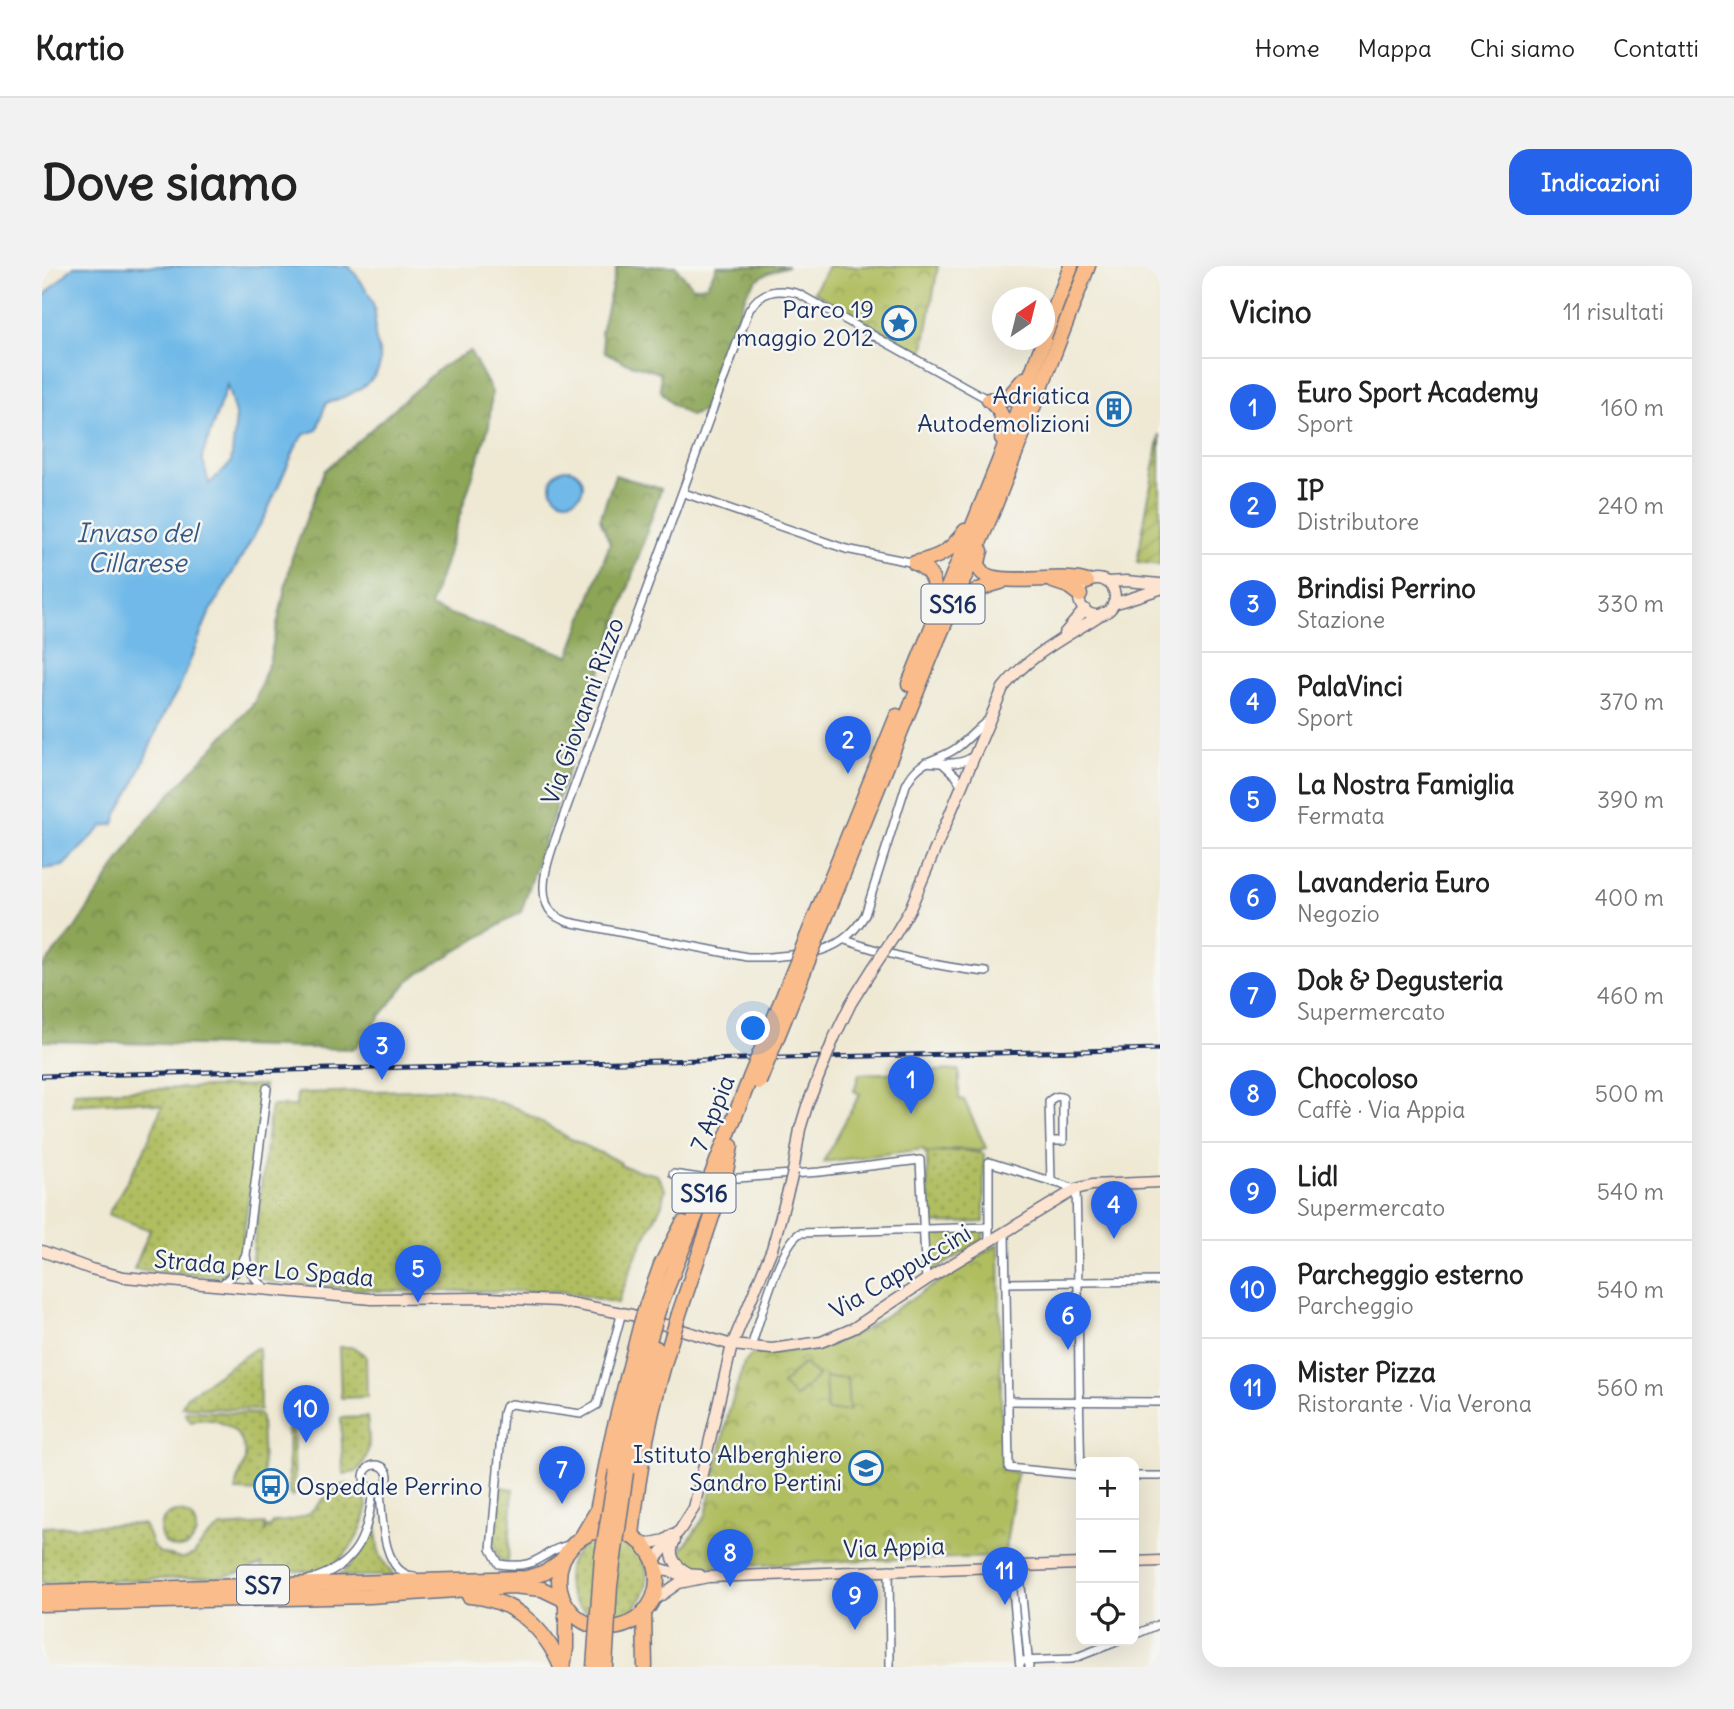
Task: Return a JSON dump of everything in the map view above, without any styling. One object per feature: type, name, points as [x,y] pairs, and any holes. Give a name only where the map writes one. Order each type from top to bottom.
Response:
[{"type":"highway","name":"SS16","points":[[1055,309],[1071,266]]},
{"type":"highway","name":"SS16","points":[[933,638],[1087,268]]},
{"type":"highway","points":[[989,400],[1007,399],[1014,393],[1038,350]]},
{"type":"highway","name":"SS16","points":[[986,510],[999,461],[1040,350]]},
{"type":"highway","points":[[989,400],[1004,419],[999,461]]},
{"type":"highway","points":[[915,563],[943,554],[954,546],[986,510]]},
{"type":"highway","points":[[986,510],[977,563],[986,576],[1008,580]]},
{"type":"highway","points":[[915,563],[931,573],[935,583],[933,638]]},
{"type":"highway","points":[[933,638],[971,594],[986,585],[1008,580],[1074,577],[1084,595]]},
{"type":"highway","name":"7 Appia","points":[[663,1309],[933,638]]},
{"type":"highway","points":[[484,1579],[537,1575],[562,1560],[597,1511],[612,1437],[663,1309],[724,1181],[727,1145]]},
{"type":"highway","name":"SS16","points":[[605,1667],[621,1472],[631,1402],[663,1309]]},
{"type":"highway","points":[[637,1541],[645,1438],[658,1382],[656,1332]]},
{"type":"highway","name":"SS16","points":[[594,1667],[600,1568],[621,1472]]},
{"type":"highway","points":[[577,1541],[593,1532],[620,1532],[637,1541],[654,1565],[655,1588],[647,1607],[645,1667]]},
{"type":"highway","points":[[562,1560],[559,1587],[565,1602],[576,1616],[590,1624],[614,1627],[635,1619],[647,1607]]},
{"type":"highway","name":"SS7","points":[[42,1592],[484,1579]]},
{"type":"highway","name":"SS7","points":[[42,1604],[412,1594],[526,1586],[548,1591],[565,1602]]},
{"type":"highway","points":[[412,1594],[475,1596],[501,1604],[532,1623],[561,1650]]},
{"type":"highway","points":[[562,1667],[565,1602]]},
{"type":"highway","points":[[561,1650],[590,1624]]},
{"type":"street","name":"Via Giovanni Rizzo","points":[[845,940],[815,952],[747,957],[568,922],[553,914],[543,897],[544,876],[749,310],[755,300],[768,292],[783,289],[799,294],[989,400]]},
{"type":"street","points":[[684,493],[846,549],[915,563]]},
{"type":"street","points":[[1062,637],[1084,595],[1099,579],[1160,586]]},
{"type":"street","points":[[1107,582],[1114,592],[1113,604]]},
{"type":"street","points":[[654,1565],[694,1508],[732,1345],[772,1250],[792,1176],[800,1129],[834,1038],[850,1003],[909,909],[1003,688],[1028,660],[1062,637],[1080,629],[1113,604],[1160,586]]},
{"type":"street","points":[[1084,595],[1093,614],[1103,613]]},
{"type":"street","points":[[986,972],[950,969],[891,956],[845,940],[865,915],[912,772],[925,762],[949,752],[989,719]]},
{"type":"street","points":[[949,752],[966,751],[973,756]]},
{"type":"street","points":[[925,762],[967,761],[973,756]]},
{"type":"street","points":[[941,763],[956,776],[961,785]]},
{"type":"street","points":[[240,1287],[245,1280],[247,1268],[246,1255],[267,1088]]},
{"type":"street","points":[[1051,1141],[1063,1141],[1063,1098],[1059,1096],[1049,1101],[1051,1181]]},
{"type":"street","points":[[738,1178],[920,1160],[926,1280]]},
{"type":"street","name":"Via Cappuccini","points":[[989,1227],[989,1162],[1076,1189]]},
{"type":"street","points":[[673,1174],[700,1178]]},
{"type":"street","name":"Via Cappuccini","points":[[732,1345],[772,1349],[821,1342],[854,1328],[926,1280],[1076,1189],[1092,1185],[1160,1182]]},
{"type":"street","points":[[1076,1189],[1081,1457]]},
{"type":"street","points":[[751,1347],[783,1252],[794,1236],[800,1233],[989,1227],[989,1242]]},
{"type":"street","points":[[1004,1233],[1009,1468],[1076,1475]]},
{"type":"street","name":"Strada per Lo Spada","points":[[42,1251],[107,1274],[269,1290],[372,1298],[524,1298],[559,1301],[622,1312],[732,1345]]},
{"type":"street","points":[[220,1285],[238,1270],[246,1255]]},
{"type":"street","points":[[247,1268],[251,1275],[269,1290]]},
{"type":"street","points":[[238,1270],[240,1287]]},
{"type":"street","points":[[1006,1283],[1160,1281]]},
{"type":"street","points":[[577,1541],[560,1546],[536,1562],[511,1566],[499,1564],[491,1549],[505,1407],[521,1404],[581,1414],[597,1405],[622,1312]]},
{"type":"street","points":[[1008,1401],[1160,1402]]},
{"type":"street","points":[[1139,1476],[1160,1476]]},
{"type":"street","points":[[293,1584],[329,1573],[347,1560],[370,1521],[377,1489],[385,1540],[389,1555],[398,1569],[408,1575],[463,1574],[477,1575],[484,1579]]},
{"type":"street","points":[[637,1541],[665,1540],[680,1530]]},
{"type":"street","points":[[680,1530],[671,1551],[676,1564],[689,1573]]},
{"type":"street","points":[[1139,1562],[1160,1561]]},
{"type":"street","name":"Via Appia","points":[[647,1607],[679,1583],[708,1577],[1076,1564]]},
{"type":"street","name":"Via Appia","points":[[654,1565],[678,1574],[708,1577]]},
{"type":"street","points":[[1015,1566],[1024,1664],[1072,1663],[1108,1646]]},
{"type":"street","points":[[888,1570],[890,1667]]},
{"type":"street","points":[[1139,1633],[1160,1624]]},
{"type":"green space","points":[[617,266],[675,266],[693,287],[707,285],[717,266],[788,266],[763,276],[746,294],[704,411],[690,416],[672,404],[661,391],[660,373],[624,362],[605,352],[601,332]]},
{"type":"green space","name":"Parco 19 maggio 2012","points":[[828,266],[938,266],[923,354],[814,292]]},
{"type":"green space","points":[[470,351],[492,392],[489,426],[430,607],[569,656],[610,543],[600,519],[615,475],[661,489],[521,912],[410,979],[354,1049],[42,1041],[42,967],[75,928],[143,824],[254,703],[269,662],[292,557],[324,471],[441,367]]},
{"type":"green space","points":[[1160,434],[1160,565],[1137,562]]},
{"type":"green space","points":[[959,1070],[959,1099],[964,1100],[986,1148],[981,1151],[958,1149],[925,1153],[924,1149],[823,1162],[860,1094],[854,1091],[859,1074]]},
{"type":"green space","points":[[264,1085],[241,1252],[234,1264],[224,1274],[215,1277],[134,1269],[150,1230],[108,1214],[143,1153],[162,1106],[137,1101],[72,1105],[74,1092]]},
{"type":"green space","points":[[450,1089],[516,1108],[571,1139],[620,1162],[622,1166],[657,1175],[665,1189],[662,1204],[634,1260],[618,1303],[559,1291],[382,1291],[271,1282],[257,1274],[252,1260],[271,1106],[296,1106],[297,1093]]},
{"type":"green space","points":[[963,1150],[984,1154],[984,1222],[928,1224],[927,1153]]},
{"type":"green space","points":[[984,1230],[983,1240],[930,1273],[929,1234]]},
{"type":"green space","points":[[999,1243],[1002,1469],[1017,1473],[1004,1557],[863,1560],[702,1568],[685,1562],[681,1551],[706,1515],[729,1411],[744,1363],[752,1354],[821,1349],[860,1332]]},
{"type":"green space","points":[[339,1347],[353,1347],[366,1356],[367,1397],[341,1398]]},
{"type":"green space","points":[[259,1348],[260,1410],[182,1407],[186,1397]]},
{"type":"green space","points":[[804,1363],[818,1376],[795,1398],[782,1384]]},
{"type":"green space","points":[[825,1378],[847,1378],[849,1411],[827,1411]]},
{"type":"green space","points":[[185,1413],[259,1414],[264,1492],[236,1491],[236,1483],[245,1460],[241,1440],[228,1426],[220,1422],[191,1422]]},
{"type":"green space","points":[[288,1417],[293,1420],[295,1493],[292,1497],[289,1494]]},
{"type":"green space","points":[[367,1417],[369,1446],[365,1459],[356,1472],[343,1474],[341,1418]]},
{"type":"green space","points":[[347,1484],[363,1495],[366,1513],[360,1532],[348,1550],[333,1565],[324,1569],[270,1572],[262,1569],[262,1564],[220,1577],[42,1583],[42,1527],[141,1524],[145,1526],[153,1546],[160,1553],[181,1559],[194,1554],[206,1538],[221,1527],[265,1524],[265,1533],[273,1522],[303,1516],[330,1492]]},
{"type":"green space","points":[[500,1487],[513,1489],[508,1562],[500,1560],[495,1545]]},
{"type":"green space","points":[[178,1512],[190,1518],[196,1530],[190,1542],[178,1548],[166,1542],[160,1530],[166,1518]]},
{"type":"green space","points":[[377,1514],[380,1555],[395,1576],[338,1576],[363,1548]]},
{"type":"green space","points":[[607,1538],[622,1541],[635,1550],[644,1563],[647,1578],[644,1593],[635,1606],[622,1615],[607,1618],[592,1615],[579,1606],[570,1593],[567,1578],[570,1563],[579,1550],[592,1541]]},
{"type":"water","name":"Invaso del Cillarese","points":[[74,266],[349,266],[372,300],[380,362],[378,370],[367,383],[351,394],[326,403],[317,430],[305,434],[297,444],[265,516],[208,616],[180,686],[164,714],[114,824],[103,826],[63,866],[42,869],[42,298]],"holes":[[[227,385],[236,418],[231,463],[209,484],[202,457]]]},
{"type":"water","points":[[567,469],[578,474],[583,485],[578,496],[567,501],[556,496],[551,485],[556,474]]},
{"type":"railway","points":[[42,1076],[1160,1049]]},
{"type":"place","name":"Parco 19 maggio 2012","points":[[899,323]]},
{"type":"place","name":"Adriatica Autodemolizioni","points":[[1114,409]]},
{"type":"place","name":"IP","points":[[848,774]]},
{"type":"place","name":"Brindisi Perrino","points":[[382,1080]]},
{"type":"place","name":"Euro Sport Academy","points":[[911,1114]]},
{"type":"place","name":"PalaVinci","points":[[1114,1239]]},
{"type":"place","name":"La Nostra Famiglia","points":[[418,1303]]},
{"type":"place","name":"Lavanderia Euro","points":[[1068,1350]]},
{"type":"place","name":"Parcheggio esterno","points":[[306,1443]]},
{"type":"place","name":"Istituto Alberghiero Sandro Pertini","points":[[866,1468]]},
{"type":"place","name":"Ospedale Perrino","points":[[271,1486]]},
{"type":"place","name":"Dok & Degusteria","points":[[562,1504]]},
{"type":"place","name":"Chocoloso","points":[[730,1587]]},
{"type":"place","name":"Mister Pizza","points":[[1005,1605]]},
{"type":"place","name":"Lidl","points":[[855,1630]]}]
